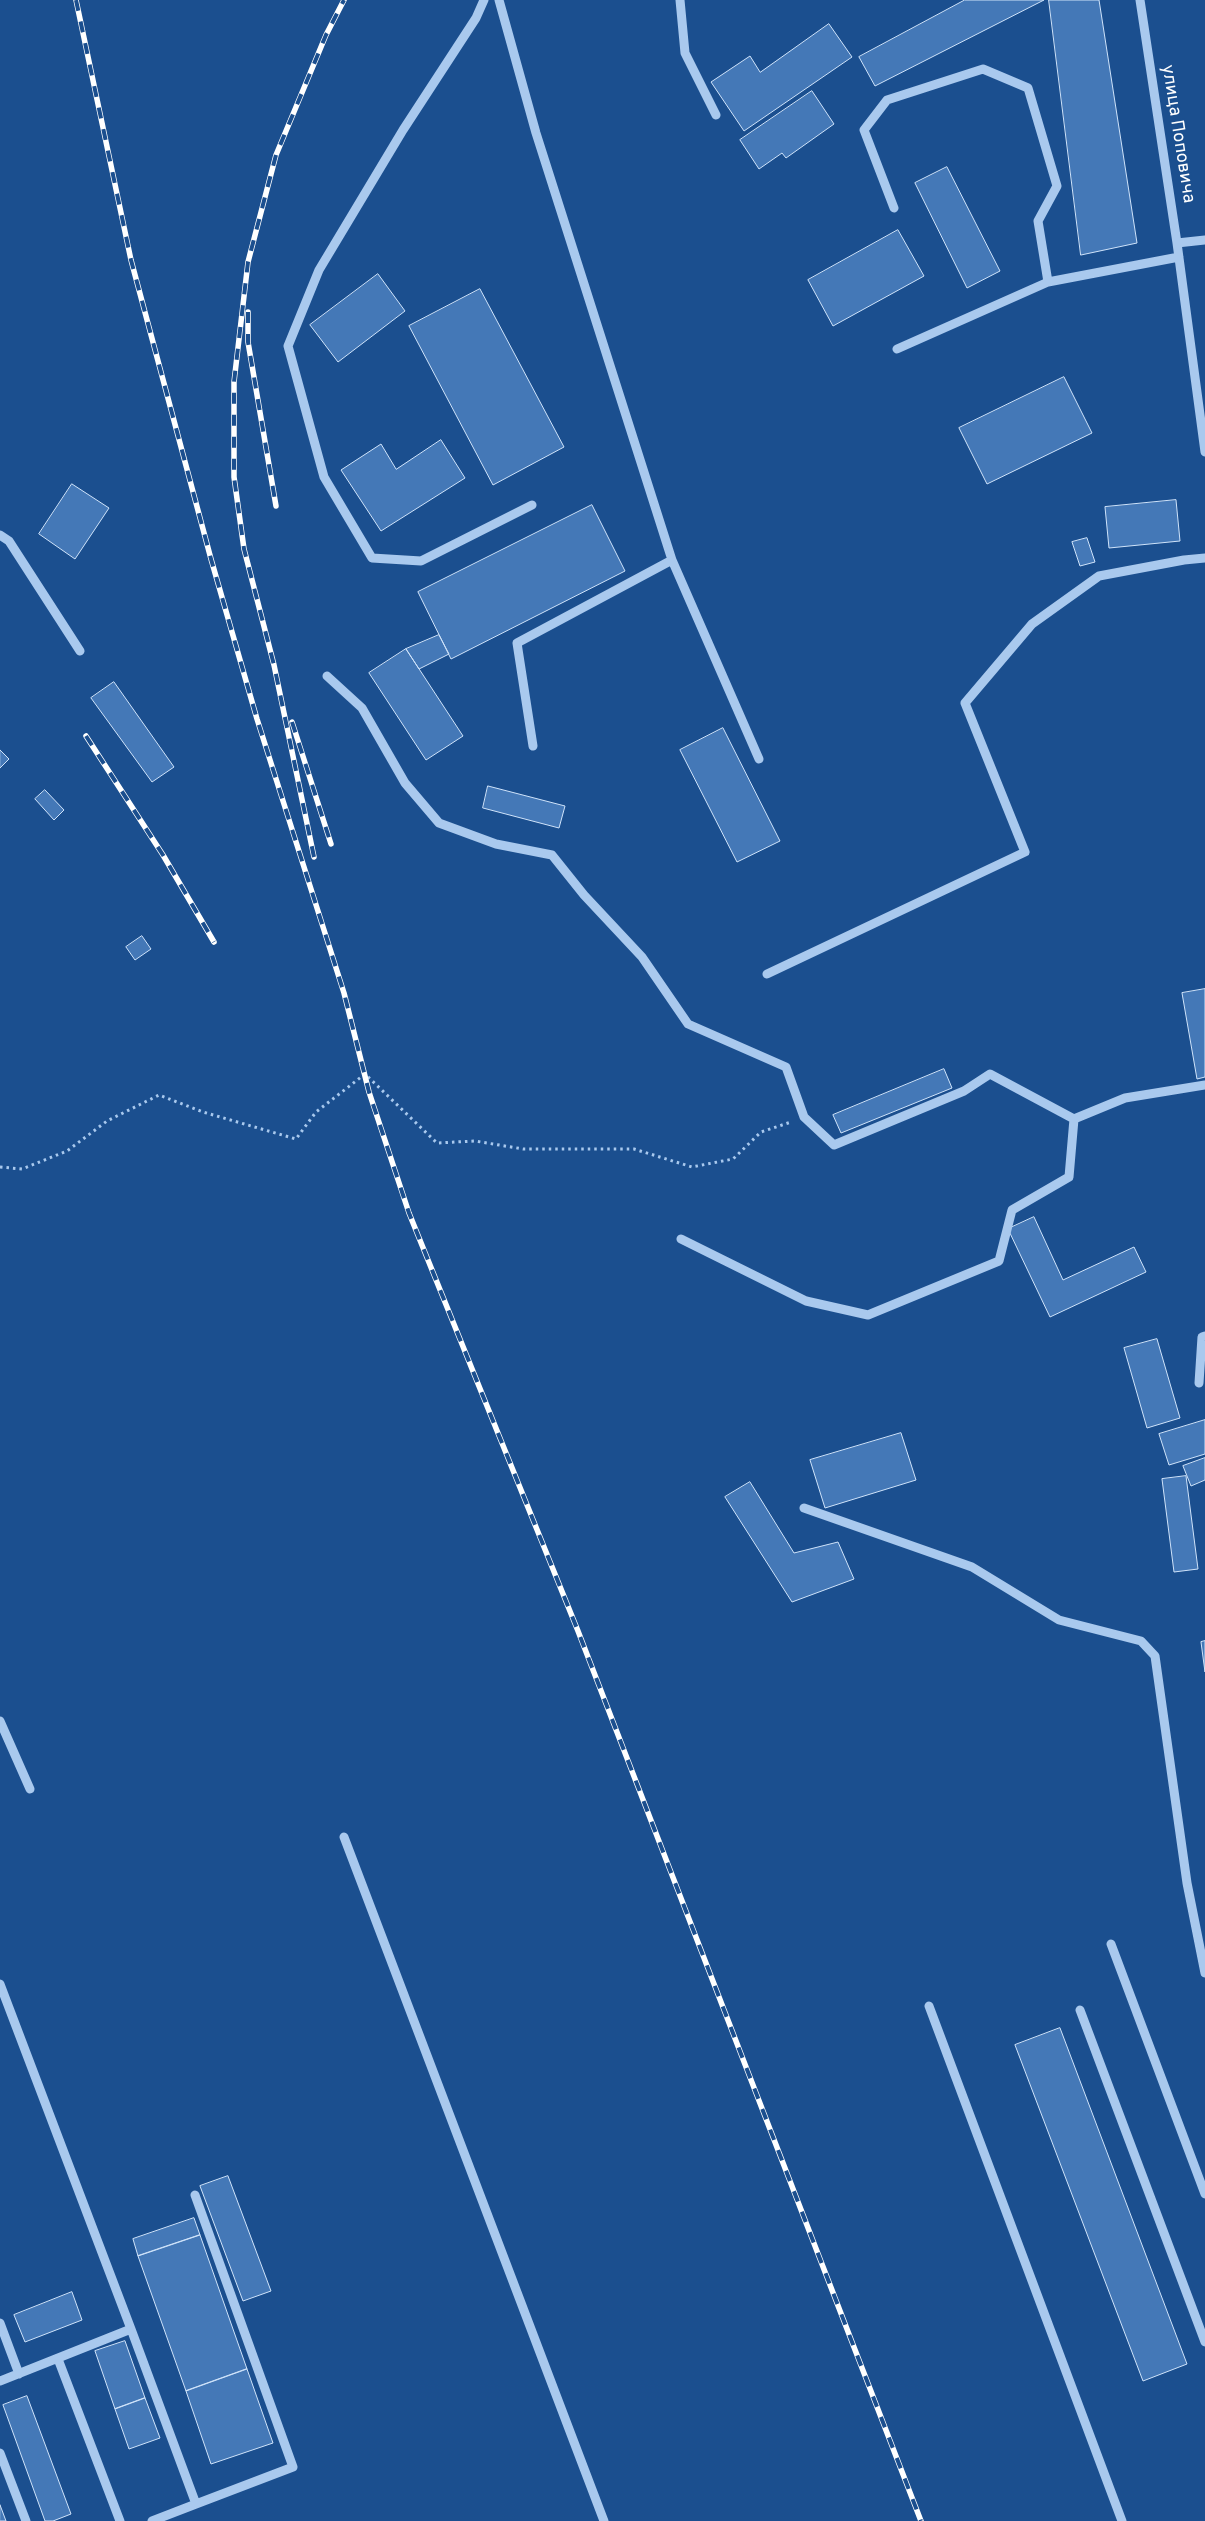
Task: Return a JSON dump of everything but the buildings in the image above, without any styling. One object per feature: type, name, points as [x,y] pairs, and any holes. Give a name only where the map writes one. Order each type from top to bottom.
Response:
[{"type":"street","points":[[484,0],[476,18],[403,130],[319,270],[288,346],[324,476],[372,558],[421,561],[532,506]]},
{"type":"street","points":[[500,0],[536,133],[672,560],[759,759]]},
{"type":"street","points":[[680,0],[685,53],[716,115]]},
{"type":"street","name":"улица Поповича","points":[[1140,0],[1178,243],[1205,452]]},
{"type":"street","points":[[894,208],[864,130],[887,100],[983,69],[1028,88],[1057,186],[1038,221],[1048,282]]},
{"type":"street","points":[[1178,243],[1205,240]]},
{"type":"street","points":[[897,349],[1048,282],[1179,257]]},
{"type":"street","points":[[0,535],[8,541],[80,651]]},
{"type":"street","points":[[767,974],[1025,852],[965,703],[1032,624],[1099,576],[1184,560],[1205,558]]},
{"type":"street","points":[[533,746],[517,643],[672,560]]},
{"type":"street","points":[[326,676],[362,708],[405,783],[439,823],[496,844],[552,854],[584,895],[642,957],[688,1024],[786,1067],[804,1117],[834,1146],[936,1101],[964,1091],[990,1074],[1074,1119]]},
{"type":"street","points":[[1074,1119],[1125,1098],[1205,1084]]},
{"type":"street","points":[[681,1239],[806,1302],[868,1315],[999,1262],[1012,1210],[1069,1177],[1074,1119]]},
{"type":"street","points":[[1199,1383],[1202,1337],[1205,1336]]},
{"type":"street","points":[[804,1508],[972,1567],[1059,1620],[1141,1641],[1155,1656],[1187,1883],[1205,1973]]},
{"type":"street","points":[[0,1721],[30,1789]]},
{"type":"street","points":[[344,1837],[604,2521]]},
{"type":"street","points":[[1112,1944],[1205,2194]]},
{"type":"street","points":[[0,1984],[196,2504]]},
{"type":"street","points":[[929,2006],[1122,2521]]},
{"type":"street","points":[[1080,2010],[1205,2342]]},
{"type":"street","points":[[152,2521],[294,2467],[195,2195]]},
{"type":"street","points":[[0,2323],[19,2374]]},
{"type":"street","points":[[0,2382],[130,2329]]},
{"type":"street","points":[[58,2359],[120,2521]]},
{"type":"street","points":[[0,2453],[26,2521]]},
{"type":"path","points":[[0,1167],[22,1168],[67,1151],[107,1121],[159,1095],[203,1112],[296,1140],[316,1112],[365,1074],[437,1143],[475,1141],[523,1149],[634,1149],[692,1168],[733,1159],[761,1132],[804,1117]]},
{"type":"railway","points":[[76,0],[131,260],[211,559],[257,719],[344,993],[369,1092],[409,1213],[578,1631],[921,2521]]},
{"type":"railway","points":[[314,857],[274,665],[244,549],[234,477],[234,382],[248,262],[276,155],[326,35],[344,0]]},
{"type":"railway","points":[[248,312],[248,342],[276,506]]},
{"type":"railway","points":[[292,722],[331,844]]},
{"type":"railway","points":[[86,736],[163,855],[214,942]]}]
